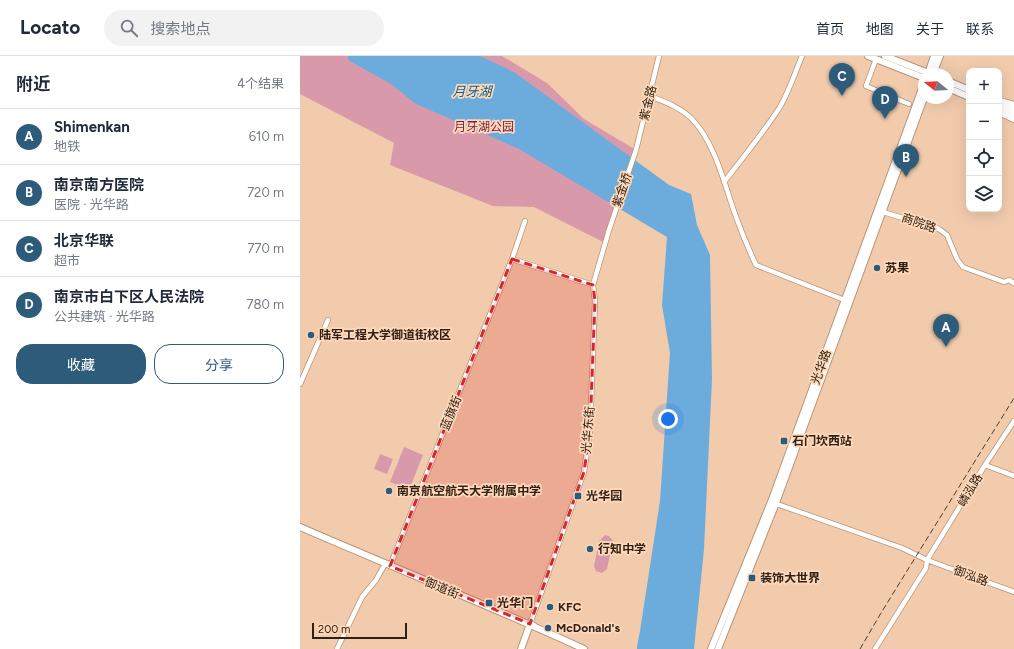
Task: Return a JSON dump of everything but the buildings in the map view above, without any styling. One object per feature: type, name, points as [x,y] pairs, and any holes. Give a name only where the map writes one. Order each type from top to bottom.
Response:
[{"type":"main road","points":[[868,56],[918,72]]},
{"type":"main road","points":[[885,56],[918,70]]},
{"type":"main road","points":[[931,68],[934,56]]},
{"type":"main road","points":[[933,68],[940,56]]},
{"type":"main road","points":[[954,84],[966,89]]},
{"type":"main road","points":[[954,91],[966,96]]},
{"type":"main road","name":"光华路","points":[[718,649],[848,301],[918,100]]},
{"type":"main road","points":[[1002,103],[1012,110]]},
{"type":"main road","name":"光华路","points":[[848,301],[883,212],[922,104]]},
{"type":"main road","points":[[1002,109],[1012,110]]},
{"type":"main road","name":"光华路","points":[[711,649],[774,502]]},
{"type":"main road","name":"御道街","points":[[300,527],[530,624],[584,649]]},
{"type":"main road","points":[[521,649],[530,624]]},
{"type":"street","name":"紫金路","points":[[636,150],[659,56]]},
{"type":"street","points":[[724,182],[780,107],[793,80],[802,56]]},
{"type":"street","points":[[876,59],[866,86],[909,104]]},
{"type":"street","points":[[650,96],[676,107],[692,120],[708,143],[716,159],[746,244],[756,264],[796,282],[848,301]]},
{"type":"street","points":[[1002,114],[1014,120]]},
{"type":"street","name":"紫金桥","points":[[609,230],[636,150]]},
{"type":"street","name":"商院路","points":[[883,212],[939,229],[947,235],[957,259],[963,267],[1004,282],[1008,280],[1014,283]]},
{"type":"street","name":"蓝旗街","points":[[337,649],[362,597],[388,565],[512,259],[525,221]]},
{"type":"street","name":"光华东街","points":[[530,624],[584,472],[590,430],[595,301],[593,285],[609,230]]},
{"type":"street","points":[[512,259],[593,285]]},
{"type":"street","points":[[300,384],[328,320]]},
{"type":"street","name":"嶙泓路","points":[[875,649],[926,568],[927,560],[985,465],[1014,421]]},
{"type":"street","points":[[985,465],[1014,476]]},
{"type":"street","name":"御泓路","points":[[774,502],[902,548],[927,560],[1014,592]]},
{"type":"highlighted area","points":[[512,259],[593,285],[595,301],[590,430],[584,472],[530,624],[390,566]]},
{"type":"green space","name":"月牙湖公园","points":[[300,56],[502,56],[547,83],[584,119],[636,150],[605,243],[534,207],[493,206],[390,165],[394,143],[300,94]]},
{"type":"green space","points":[[404,447],[423,455],[409,490],[390,482]]},
{"type":"green space","points":[[380,454],[393,459],[387,474],[374,469]]},
{"type":"green space","points":[[605,535],[609,536],[613,541],[607,569],[602,573],[596,571],[594,566],[599,541]]},
{"type":"water","name":"月牙湖","points":[[348,56],[480,56],[514,72],[669,185],[691,194],[697,225],[710,255],[712,379],[704,549],[694,649],[637,649],[660,501],[670,353],[662,305],[667,237],[519,149],[416,104],[391,84],[348,60]]},
{"type":"railway","points":[[860,649],[1014,398]]},
{"type":"place","name":"北京华联","points":[[842,96]]},
{"type":"place","name":"南京市白下区人民法院","points":[[885,119]]},
{"type":"place","name":"南京南方医院","points":[[906,177]]},
{"type":"place","name":"苏果","points":[[877,268]]},
{"type":"place","name":"陆军工程大学御道街校区","points":[[311,335]]},
{"type":"place","name":"Shimenkan","points":[[946,347]]},
{"type":"place","name":"石门坎西站","points":[[784,441]]},
{"type":"place","name":"南京航空航天大学附属中学","points":[[389,491]]},
{"type":"place","name":"光华园","points":[[578,496]]},
{"type":"place","name":"行知中学","points":[[590,549]]},
{"type":"place","name":"装饰大世界","points":[[752,578]]},
{"type":"place","name":"光华门","points":[[489,603]]},
{"type":"place","name":"KFC","points":[[550,607]]},
{"type":"place","name":"McDonald's","points":[[548,628]]}]
